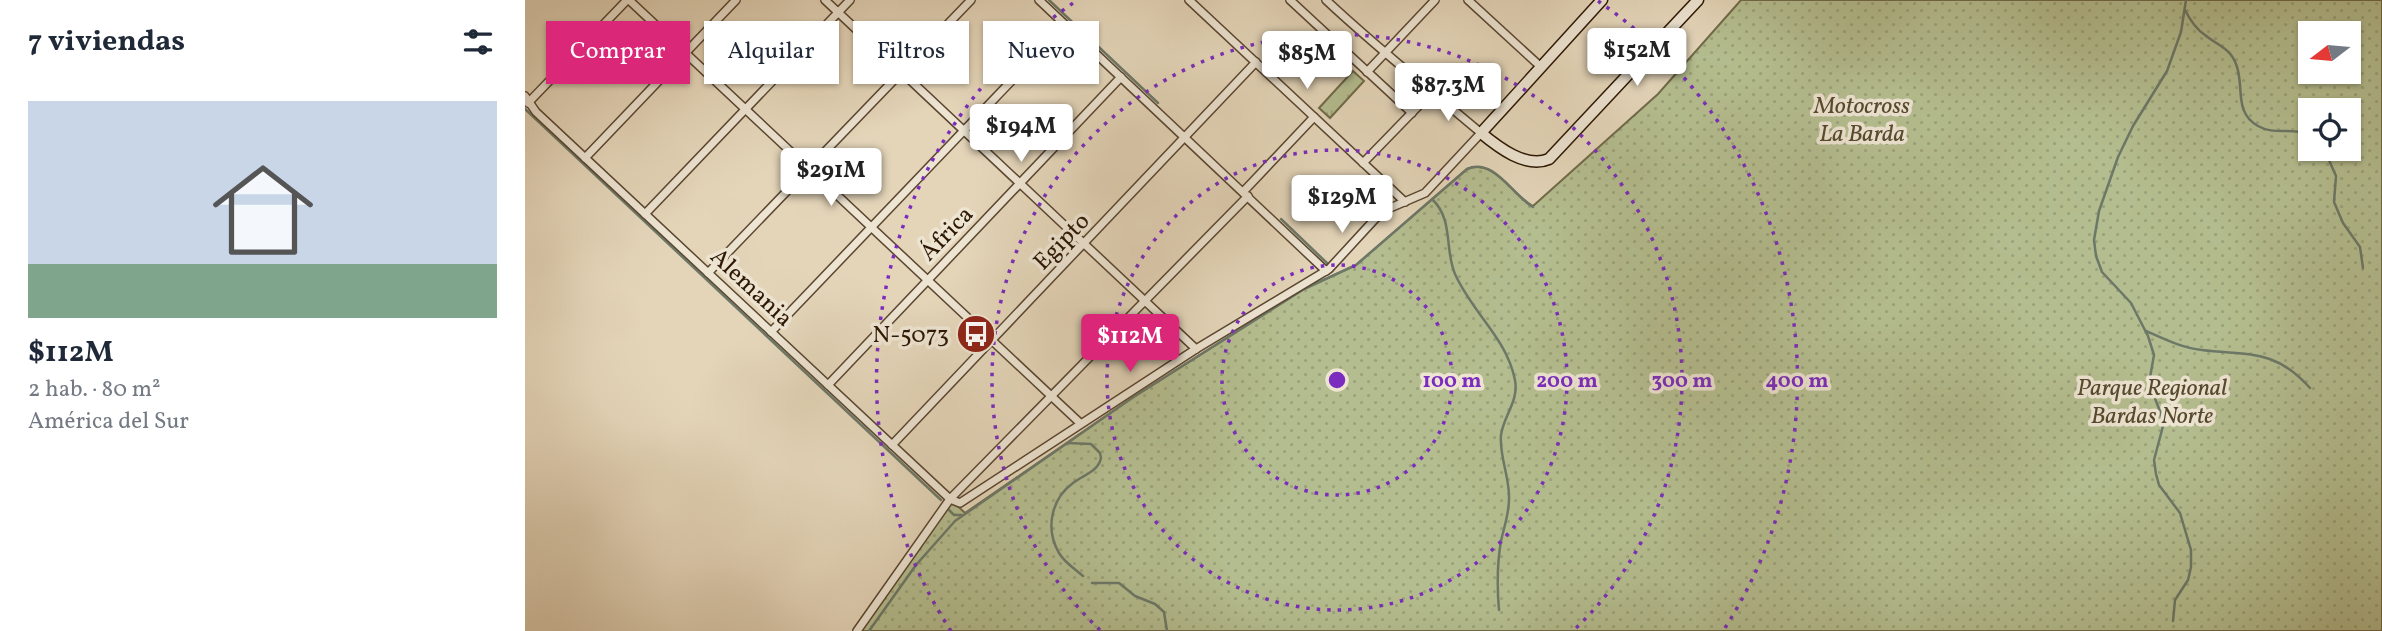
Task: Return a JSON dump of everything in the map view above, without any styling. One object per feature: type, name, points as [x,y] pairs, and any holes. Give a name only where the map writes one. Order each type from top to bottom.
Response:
[{"type":"street","points":[[527,99],[628,0],[651,21]]},
{"type":"street","points":[[690,48],[736,0]]},
{"type":"street","points":[[825,0],[853,26]]},
{"type":"street","points":[[645,214],[850,0]]},
{"type":"street","points":[[951,21],[971,0]]},
{"type":"street","points":[[1039,0],[1061,21]]},
{"type":"street","points":[[1189,0],[1405,202]]},
{"type":"street","points":[[1290,0],[1412,113]]},
{"type":"street","points":[[1326,0],[1481,133],[1513,155],[1534,162],[1549,159],[1698,0]]},
{"type":"street","points":[[1367,72],[1435,0]]},
{"type":"street","points":[[1468,0],[1541,67]]},
{"type":"street","points":[[950,499],[956,503],[963,502],[1196,349],[1326,271],[1374,219],[1390,208],[1425,193],[1602,0]]},
{"type":"street","points":[[1099,57],[1326,271]]},
{"type":"street","points":[[690,58],[1080,423]]},
{"type":"street","name":"Egipto","points":[[892,445],[1256,62]]},
{"type":"street","name":"África","points":[[828,385],[1121,77]]},
{"type":"street","points":[[585,158],[655,84]]},
{"type":"street","points":[[708,273],[890,84]]},
{"type":"street","points":[[915,84],[1196,349]]},
{"type":"street","points":[[771,332],[1008,84]]},
{"type":"street","points":[[1363,163],[1433,91]]},
{"type":"street","name":"Alemania","points":[[527,99],[585,158],[950,499]]},
{"type":"street","points":[[857,631],[950,499],[1146,300],[1314,117]]},
{"type":"green space","name":"Parque Regional Bardas Norte","points":[[1741,0],[2382,0],[2382,631],[857,631],[950,499],[965,513],[1132,398],[1304,289],[1356,265],[1467,169],[1477,167],[1494,173],[1533,206],[1658,94]]},
{"type":"green space","points":[[1353,71],[1364,81],[1330,118],[1319,108]]},
{"type":"waterway","points":[[1049,0],[1158,103]]},
{"type":"waterway","points":[[2173,621],[2175,600],[2188,580],[2191,550],[2180,513],[2159,485],[2156,474],[2154,460],[2163,426],[2149,383],[2154,355],[2148,336],[2131,303],[2102,272],[2094,240],[2099,211],[2118,157],[2133,126],[2167,71],[2181,32],[2186,0]]},
{"type":"waterway","points":[[2185,10],[2199,30],[2227,50],[2236,64],[2242,106],[2250,120],[2264,129],[2298,132]]},
{"type":"waterway","points":[[525,109],[941,500]]},
{"type":"waterway","points":[[2329,161],[2336,176],[2334,202],[2343,223],[2360,247],[2363,268]]},
{"type":"waterway","points":[[869,631],[916,565],[955,521],[1132,398],[1304,289],[1356,265],[1467,169],[1486,168],[1503,179],[1533,207]]},
{"type":"waterway","points":[[1432,199],[1439,207],[1446,225],[1455,274],[1497,338],[1511,365],[1515,380],[1515,395],[1501,435],[1509,499],[1499,558],[1499,610]]},
{"type":"waterway","points":[[1281,219],[1328,264]]},
{"type":"waterway","points":[[2146,331],[2187,347],[2247,354],[2272,360],[2285,366],[2310,388]]},
{"type":"waterway","points":[[1068,443],[1091,444],[1101,458],[1093,470],[1077,480],[1060,497],[1051,525],[1059,553],[1083,576]]},
{"type":"waterway","points":[[948,509],[954,515],[962,515]]},
{"type":"waterway","points":[[1092,583],[1119,583],[1135,596],[1155,604],[1164,612],[1167,631]]},
{"type":"place","name":"N-5073","points":[[976,334]]},
{"type":"park label","name":"Motocross La Barda","points":[[1862,119]]}]
